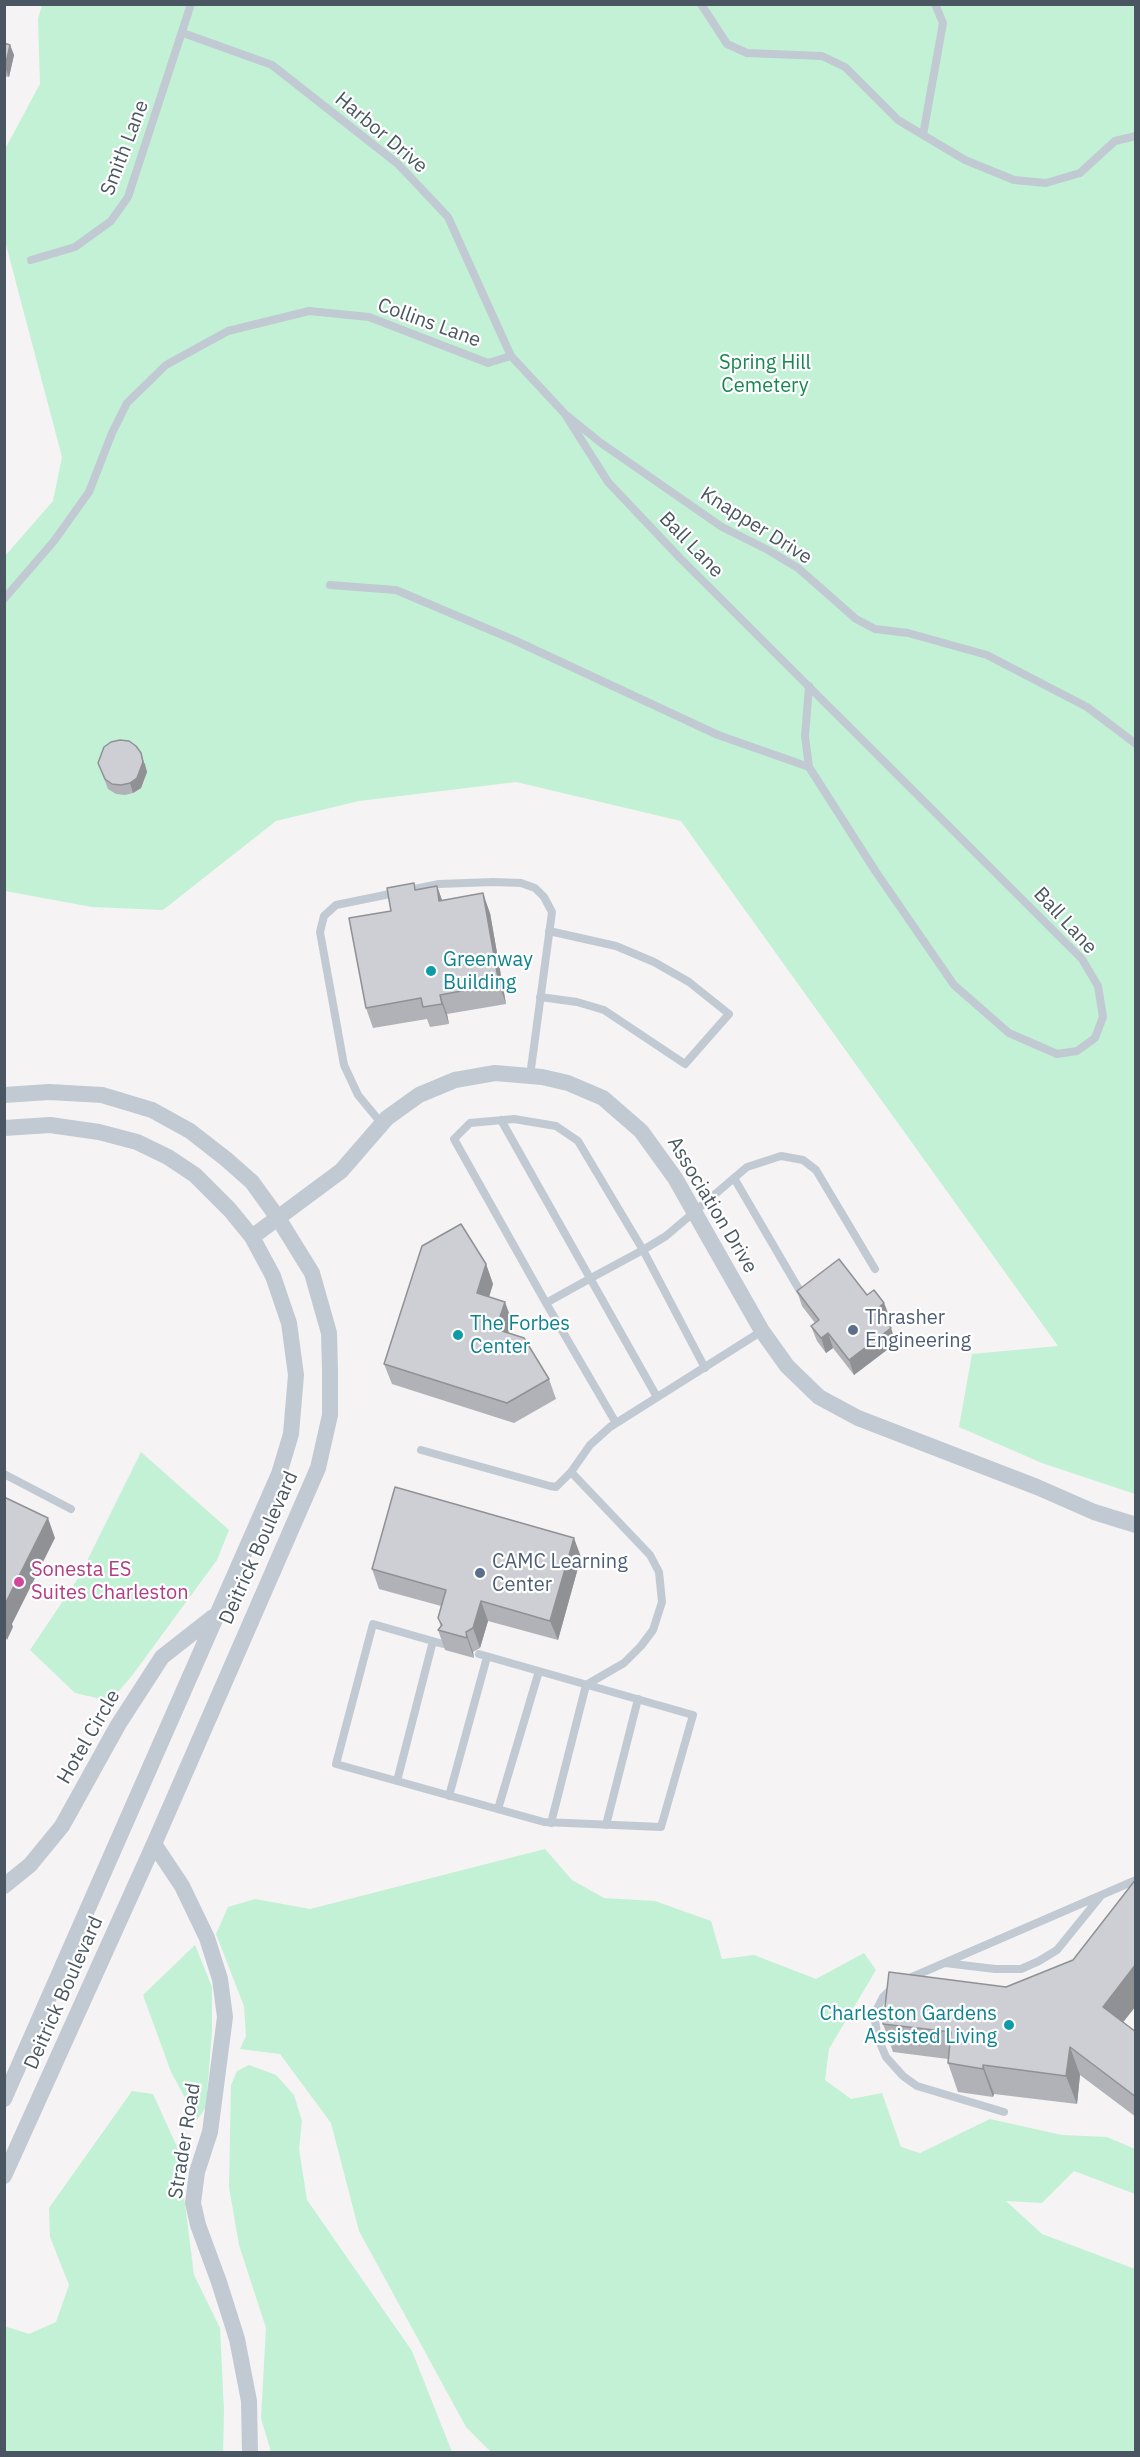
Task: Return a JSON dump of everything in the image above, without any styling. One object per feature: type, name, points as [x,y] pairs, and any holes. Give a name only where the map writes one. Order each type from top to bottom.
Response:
[{"type":"street","name":"Association Drive","points":[[252,1237],[341,1171],[382,1124],[419,1095],[455,1080],[495,1073],[568,1083],[603,1098],[641,1131],[675,1178],[762,1331],[787,1366],[819,1397],[858,1418],[1037,1487],[1094,1512],[1136,1525]]},
{"type":"street","name":"Deitrick Boulevard","points":[[4,1095],[49,1092],[102,1095],[152,1110],[190,1131],[252,1182],[278,1218],[312,1273],[329,1333],[330,1415],[318,1468],[154,1844],[4,2176]]},
{"type":"street","name":"Deitrick Boulevard","points":[[4,1128],[50,1125],[99,1132],[137,1142],[168,1156],[195,1175],[230,1210],[252,1237],[273,1276],[290,1323],[296,1375],[291,1434],[279,1474],[4,2099]]},
{"type":"street","name":"Hotel Circle","points":[[4,1886],[30,1865],[62,1826],[118,1725],[162,1657],[216,1615]]},
{"type":"street","name":"Strader Road","points":[[154,1844],[182,1886],[202,1928],[220,1979],[225,2017],[210,2132],[197,2172],[193,2203],[198,2225],[237,2339],[249,2401],[250,2452]]},
{"type":"lane","name":"Smith Lane","points":[[31,260],[75,248],[111,221],[128,197],[191,4]]},
{"type":"lane","points":[[701,4],[727,44],[747,53],[822,56],[845,67],[898,120],[965,160],[1014,180],[1046,183],[1080,173],[1115,141],[1136,136]]},
{"type":"lane","points":[[923,135],[943,23],[935,4]]},
{"type":"lane","name":"Harbor Drive","points":[[183,33],[272,65],[398,164],[448,217],[511,356]]},
{"type":"lane","name":"Collins Lane","points":[[4,599],[54,541],[88,492],[112,432],[127,403],[166,365],[228,331],[309,311],[369,317],[488,363],[511,356]]},
{"type":"lane","name":"Knapper Drive","points":[[511,356],[565,414],[601,443],[722,527],[798,568],[856,619],[875,629],[908,633],[987,655],[1087,707],[1136,744]]},
{"type":"lane","name":"Ball Lane","points":[[565,414],[608,482],[680,558],[1082,959],[1098,986],[1103,1017],[1095,1038],[1077,1051],[1057,1054],[1009,1033],[954,985],[876,872],[809,767],[805,736],[809,687]]},
{"type":"lane","points":[[330,585],[396,590],[514,640],[718,735],[809,767]]},
{"type":"lane","points":[[382,1124],[358,1095],[344,1065],[320,932],[324,916],[336,905],[439,884],[521,883],[535,888],[544,897],[552,912],[530,1076]]},
{"type":"lane","points":[[540,997],[577,1002],[604,1010],[686,1064],[729,1014],[689,982],[654,962],[616,946],[549,931]]},
{"type":"lane","points":[[616,1423],[454,1139],[470,1123],[513,1119],[556,1126],[578,1141],[643,1250],[705,1368]]},
{"type":"lane","points":[[501,1120],[657,1397]]},
{"type":"lane","points":[[546,1303],[666,1236],[747,1167],[781,1156],[803,1160],[816,1170],[875,1269]]},
{"type":"lane","points":[[734,1178],[800,1291]]},
{"type":"lane","points":[[421,1450],[556,1487],[571,1472],[590,1445],[616,1423],[762,1331]]},
{"type":"lane","points":[[551,1822],[586,1685],[624,1663],[641,1646],[653,1630],[662,1602],[659,1572],[650,1556],[571,1472]]},
{"type":"lane","points":[[4,1474],[71,1509]]},
{"type":"lane","points":[[443,1644],[373,1624],[336,1764],[449,1796],[551,1822],[661,1827],[693,1715],[483,1655],[449,1796]]},
{"type":"lane","points":[[397,1781],[433,1641]]},
{"type":"lane","points":[[498,1809],[539,1671]]},
{"type":"lane","points":[[606,1825],[638,1699]]},
{"type":"lane","points":[[1004,2112],[917,2086],[903,2076],[886,2057],[878,2038],[874,2015],[883,1997],[897,1984],[1136,1880]]},
{"type":"lane","points":[[944,1963],[995,1970],[1021,1969],[1057,1950],[1102,1895]]},
{"type":"green space","name":"Spring Hill Cemetery","points":[[42,5],[1135,5],[1135,1494],[1042,1463],[959,1427],[972,1354],[1058,1346],[681,821],[516,782],[359,801],[276,821],[163,910],[92,907],[5,891],[5,556],[53,501],[62,457],[5,241],[4,151],[40,84],[38,19]]},
{"type":"green space","points":[[141,1452],[229,1530],[217,1560],[131,1677],[110,1701],[75,1693],[30,1650],[79,1577]]},
{"type":"green space","points":[[545,1849],[572,1880],[604,1898],[655,1901],[711,1921],[722,1959],[754,1955],[816,1979],[864,1953],[876,1970],[829,2049],[825,2080],[851,2099],[882,2093],[901,2147],[920,2153],[990,2119],[1062,2135],[1107,2137],[1135,2149],[1135,2194],[1074,2171],[1042,2203],[1006,2201],[1042,2234],[1135,2269],[1135,2452],[491,2452],[466,2427],[359,2231],[331,2123],[280,2054],[240,2049],[246,2036],[244,2006],[216,1934],[228,1907],[255,1899],[310,1909]]},
{"type":"green space","points":[[195,1945],[212,1987],[212,2031],[206,2107],[197,2120],[171,2072],[143,1995]]},
{"type":"green space","points":[[249,2065],[276,2075],[294,2095],[302,2121],[299,2149],[307,2200],[412,2351],[452,2452],[271,2452],[261,2418],[266,2328],[239,2245],[229,2187],[231,2085],[237,2071]]},
{"type":"green space","points":[[132,2091],[153,2094],[178,2149],[194,2275],[220,2328],[224,2411],[223,2452],[5,2452],[4,2326],[29,2334],[56,2322],[69,2285],[50,2237],[49,2208]]},
{"type":"building","points":[[4,43],[10,45],[5,67],[4,67]]},
{"type":"building","points":[[120,740],[129,741],[136,746],[143,762],[137,778],[121,785],[112,784],[105,779],[98,763],[104,747]]},
{"type":"building","name":"Greenway Building","points":[[414,883],[415,890],[437,886],[439,901],[483,893],[499,984],[440,995],[442,1004],[423,1007],[421,998],[366,1008],[349,918],[391,911],[387,888]]},
{"type":"building","name":"The Forbes Center","points":[[461,1224],[486,1264],[477,1293],[505,1302],[496,1329],[524,1338],[549,1379],[507,1403],[384,1364],[422,1246]]},
{"type":"building","name":"Thrasher Engineering","points":[[839,1259],[867,1295],[874,1290],[884,1303],[877,1309],[891,1328],[849,1360],[828,1333],[821,1338],[811,1326],[819,1320],[797,1291]]},
{"type":"building","name":"CAMC Learning Center","points":[[395,1487],[574,1538],[550,1621],[481,1601],[473,1628],[466,1632],[467,1638],[438,1630],[442,1625],[438,1618],[446,1590],[372,1569]]},
{"type":"building","points":[[4,1497],[48,1518],[4,1606]]},
{"type":"building","name":"Charleston Gardens Assisted Living","points":[[1136,1879],[1136,1964],[1103,2007],[1136,2032],[1136,2097],[1070,2047],[1066,2076],[983,2065],[983,2069],[948,2063],[951,2032],[883,2024],[889,1972],[1006,1987],[1073,1960]]},
{"type":"place","name":"Greenway Building","points":[[431,971]]},
{"type":"place","name":"Thrasher Engineering","points":[[853,1330]]},
{"type":"place","name":"The Forbes Center","points":[[458,1335]]},
{"type":"place","name":"CAMC Learning Center","points":[[480,1573]]},
{"type":"place","name":"Sonesta ES Suites Charleston","points":[[19,1582]]},
{"type":"place","name":"Charleston Gardens Assisted Living","points":[[1009,2025]]}]
